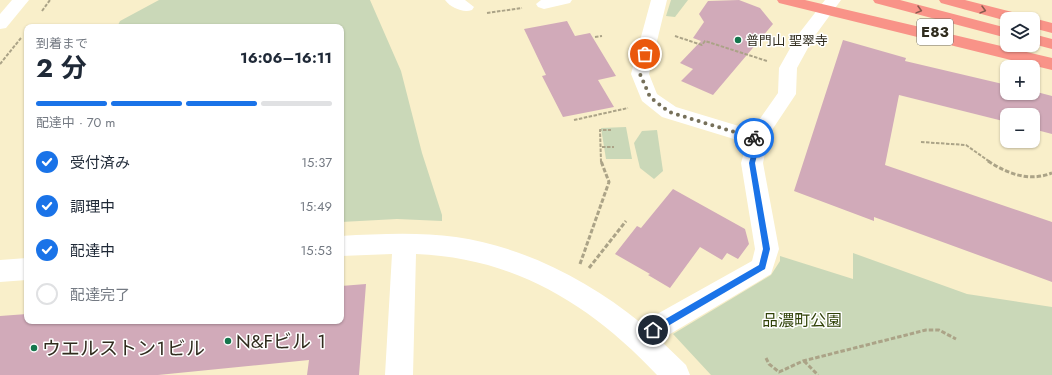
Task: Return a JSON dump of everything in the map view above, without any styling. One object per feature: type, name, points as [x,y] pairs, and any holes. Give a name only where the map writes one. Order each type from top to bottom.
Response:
[{"type":"highway","points":[[786,0],[1052,64]]},
{"type":"highway","name":"E83","points":[[818,0],[1052,64]]},
{"type":"highway","name":"E83","points":[[881,0],[1000,31]]},
{"type":"highway","points":[[948,0],[1000,14]]},
{"type":"highway","points":[[1040,25],[1052,28]]},
{"type":"highway","points":[[1040,41],[1052,44]]},
{"type":"street","points":[[0,24],[21,0]]},
{"type":"street","points":[[544,4],[564,0]]},
{"type":"street","points":[[659,0],[640,74],[650,97],[669,112],[758,140]]},
{"type":"street","points":[[639,338],[762,267],[767,249],[752,163],[758,140],[763,128],[787,94],[788,69],[806,36],[833,0]]},
{"type":"street","points":[[344,246],[384,243],[443,246],[492,255],[526,267],[581,294],[639,338],[676,375]]},
{"type":"street","points":[[399,375],[404,244]]},
{"type":"street","points":[[0,271],[24,269]]},
{"type":"path","points":[[485,14],[520,8]]},
{"type":"path","points":[[0,64],[23,35]]},
{"type":"path","points":[[595,37],[602,36]]},
{"type":"path","points":[[684,39],[702,45],[705,41],[772,62]]},
{"type":"path","points":[[574,120],[630,108]]},
{"type":"path","points":[[584,250],[609,182],[602,162],[600,130],[611,130]]},
{"type":"path","points":[[921,142],[966,146],[1003,171],[1017,176],[1044,176],[1052,173]]},
{"type":"path","points":[[602,147],[614,147]]},
{"type":"path","points":[[572,290],[626,221]]},
{"type":"path","points":[[766,358],[769,364],[779,372],[803,361],[926,330],[939,330],[956,339]]},
{"type":"path","points":[[803,361],[818,375]]},
{"type":"green space","points":[[159,0],[370,0],[401,71],[422,153],[442,215],[442,221],[397,219],[344,222],[344,24],[118,24],[120,21]]},
{"type":"green space","points":[[671,0],[688,0],[675,17],[666,16]]},
{"type":"green space","points":[[626,127],[632,159],[606,159],[601,128]]},
{"type":"green space","points":[[657,130],[663,171],[654,179],[640,168],[634,143],[642,131]]},
{"type":"green space","name":"品濃町公園","points":[[853,253],[967,294],[1052,307],[1052,375],[711,375],[673,334],[771,275],[780,261],[780,256],[853,279]]},
{"type":"building","points":[[739,0],[760,8],[773,24],[713,95],[681,81],[693,69],[680,63],[701,41],[693,38],[704,22],[699,14],[708,1]]},
{"type":"building","points":[[567,21],[575,36],[590,33],[616,76],[598,80],[614,107],[563,117],[542,76],[546,75],[524,29]]},
{"type":"building","points":[[843,40],[906,58],[905,61],[1000,83],[1000,100],[1040,100],[1040,93],[1052,96],[1052,134],[1040,131],[1040,108],[1000,108],[1000,120],[899,95],[885,165],[1052,222],[1052,282],[874,217],[874,221],[794,191]]},
{"type":"building","points":[[673,189],[745,229],[749,244],[738,259],[727,253],[722,260],[700,247],[670,288],[648,275],[650,274],[615,254],[637,226],[641,228]]},
{"type":"building","name":"N&Fビル １","points":[[366,284],[359,375],[307,375],[309,360],[158,375],[0,375],[0,316],[24,314],[24,324],[344,324],[344,286]]},
{"type":"way so far","points":[[645,54],[640,74],[650,97],[669,112],[754,138]]},
{"type":"place","name":"普門山 聖翠寺","points":[[738,40]]},
{"type":"place","name":"N&Fビル １","points":[[228,341]]},
{"type":"place","name":"ウエルストン１ビル","points":[[34,348]]},
{"type":"route","points":[[653,330],[762,267],[767,249],[752,163],[758,140],[754,138]]}]
